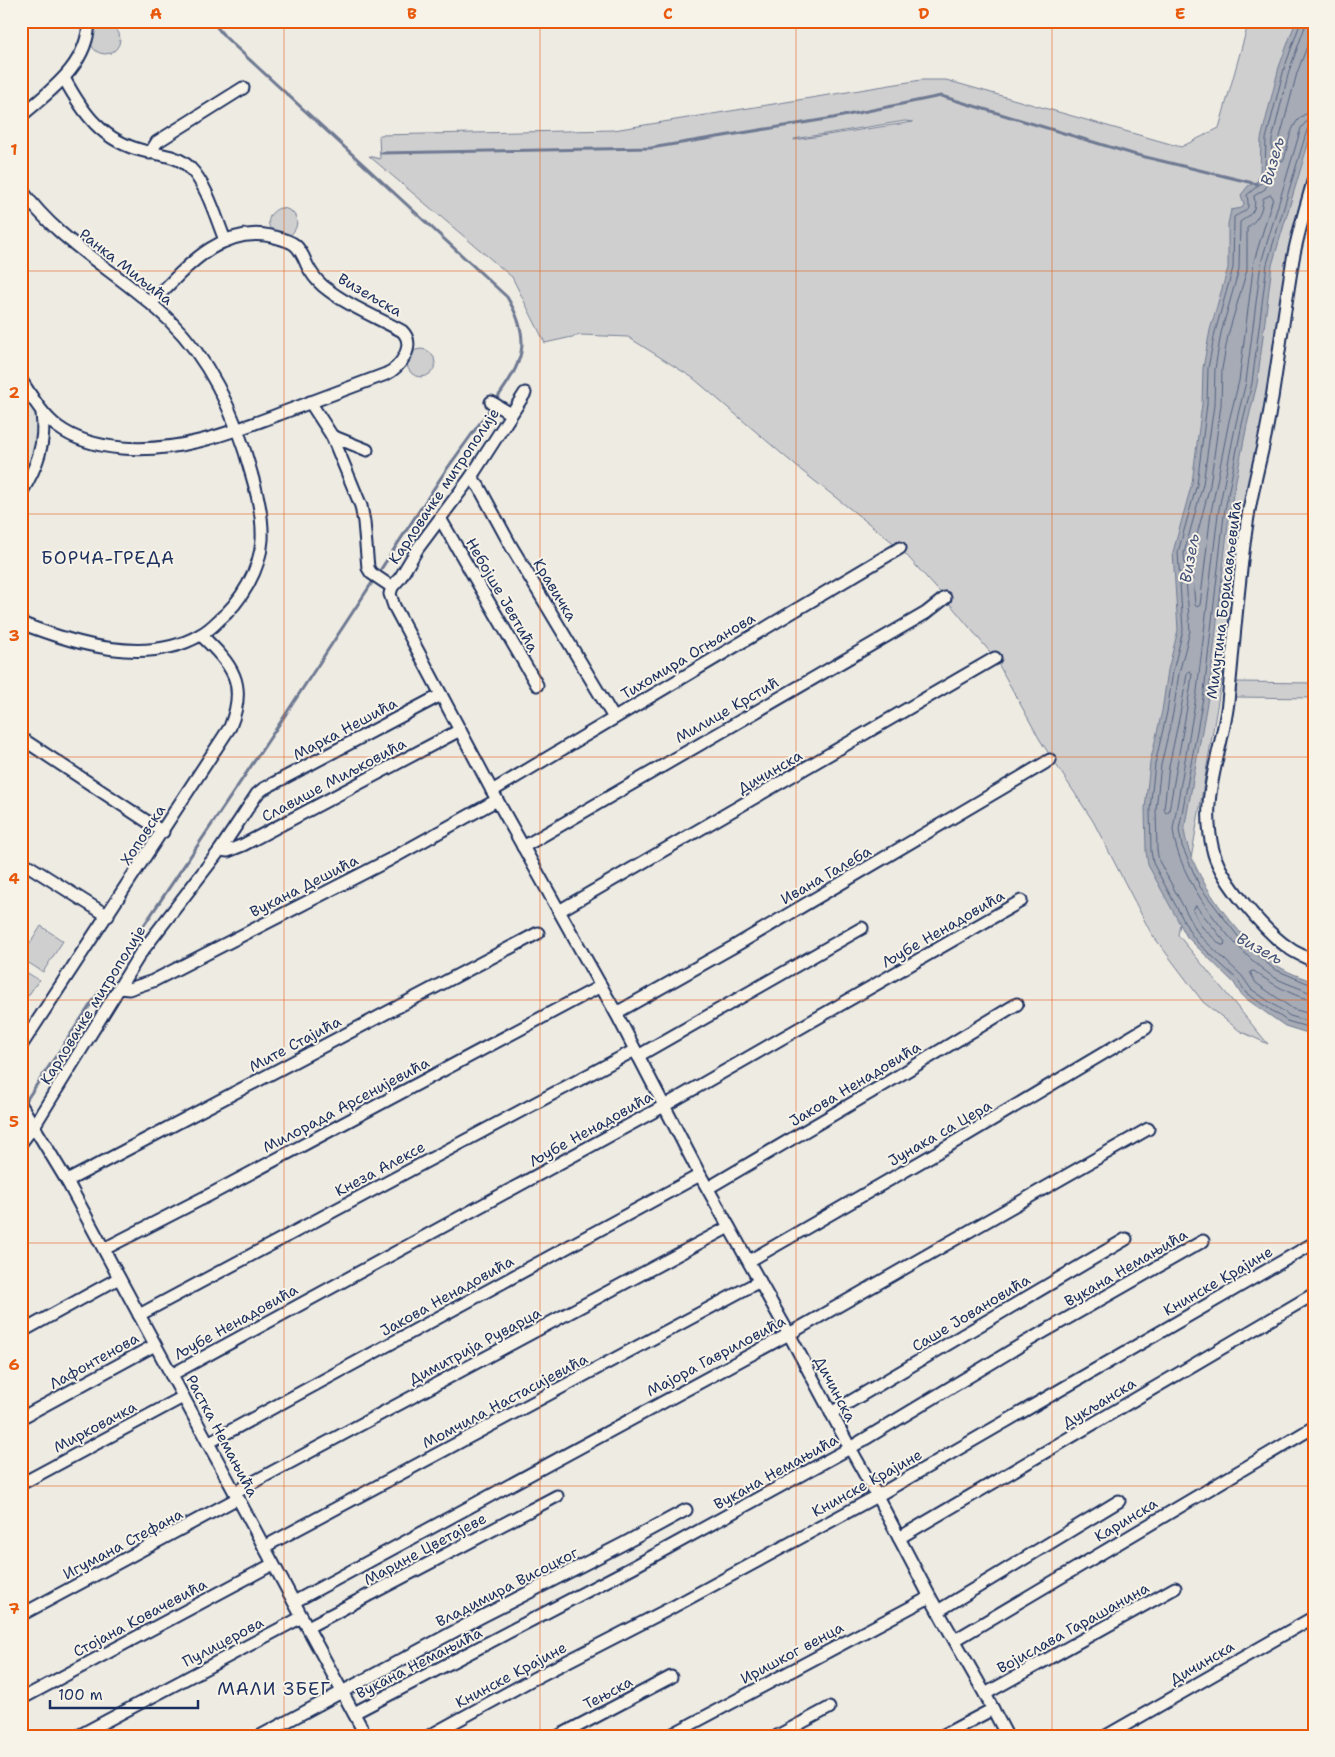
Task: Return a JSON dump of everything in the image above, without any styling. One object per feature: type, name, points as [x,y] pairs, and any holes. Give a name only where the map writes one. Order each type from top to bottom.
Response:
[{"type":"street","points":[[21,116],[71,71],[82,52],[89,21]]},
{"type":"street","points":[[64,78],[80,107],[95,125],[125,145],[178,159],[190,167],[200,181],[225,240]]},
{"type":"street","points":[[150,153],[157,142],[243,88]]},
{"type":"street","name":"Милутина Борисављевића","points":[[1311,960],[1289,948],[1269,932],[1223,873],[1214,856],[1208,808],[1209,792],[1227,704],[1247,521],[1268,420],[1294,257],[1314,178]]},
{"type":"street","name":"Ранка Миљића","points":[[21,188],[42,216],[63,236],[151,303],[171,321],[198,354],[222,396],[246,452],[258,499],[262,541],[252,575],[244,589],[223,616],[201,635],[178,645],[142,651],[109,648],[76,642],[21,623]]},
{"type":"street","name":"Визељска","points":[[42,413],[55,425],[72,436],[94,444],[139,449],[172,447],[202,441],[238,430],[392,372],[400,365],[406,352],[408,341],[405,334],[350,304],[322,285],[310,271],[299,249],[293,244],[277,238],[254,234],[245,234],[225,240],[196,259],[151,303]]},
{"type":"street","points":[[21,380],[42,413],[44,427],[39,460],[33,475],[21,493]]},
{"type":"street","name":"Карловачке митрополије","points":[[389,588],[400,578],[418,548],[441,520],[471,477],[525,393]]},
{"type":"street","points":[[310,402],[332,436],[361,506],[368,568],[371,573],[389,588]]},
{"type":"street","points":[[495,404],[511,414]]},
{"type":"street","points":[[332,436],[367,450]]},
{"type":"street","name":"Кравичка","points":[[471,477],[479,487],[507,539],[614,718]]},
{"type":"street","name":"Небојше Јевтића","points":[[441,520],[537,685]]},
{"type":"street","name":"Тихомира Огњанова","points":[[495,795],[614,718],[900,548]]},
{"type":"street","name":"Дичинска","points":[[389,588],[398,615],[441,695],[616,1013],[700,1175],[760,1280],[930,1597],[1007,1736]]},
{"type":"street","name":"Милице Крстић","points":[[523,846],[926,613],[945,598]]},
{"type":"street","name":"Хоповска","points":[[21,1046],[230,728],[237,702],[237,687],[231,668],[214,647],[201,635]]},
{"type":"street","name":"Дичинска","points":[[559,912],[995,658]]},
{"type":"street","name":"Марка Нешића","points":[[263,789],[441,695]]},
{"type":"street","name":"Славише Миљковића","points":[[220,850],[228,851],[243,845],[460,730]]},
{"type":"street","points":[[21,738],[163,832]]},
{"type":"street","name":"Ивана Галеба","points":[[616,1013],[741,942],[1050,760]]},
{"type":"street","name":"Карловачке митрополије","points":[[21,1143],[34,1126],[140,954],[220,850],[257,794],[263,789]]},
{"type":"street","name":"Вукана Дешића","points":[[120,988],[134,988],[153,981],[388,860],[495,795]]},
{"type":"street","points":[[21,861],[108,916]]},
{"type":"street","name":"Љубе Ненадовића","points":[[171,1374],[664,1106],[1022,901]]},
{"type":"street","points":[[637,1053],[862,928]]},
{"type":"street","name":"Мите Стајића","points":[[67,1181],[538,933]]},
{"type":"street","name":"Милорада Арсенијевића","points":[[104,1249],[601,986]]},
{"type":"street","name":"Јакова Ненадовића","points":[[708,1188],[1017,1004]]},
{"type":"street","name":"Јунака са Цера","points":[[749,1261],[948,1146],[1146,1028]]},
{"type":"street","name":"Кнеза Алексе","points":[[139,1315],[637,1053]]},
{"type":"street","name":"Растка Немањића","points":[[21,1105],[67,1181],[366,1736]]},
{"type":"street","name":"Мајора Гавриловића","points":[[294,1602],[789,1334],[1148,1129]]},
{"type":"street","name":"Јакова Ненадовића","points":[[208,1444],[700,1175]]},
{"type":"street","name":"Димитрија Руварца","points":[[236,1495],[729,1227]]},
{"type":"street","name":"Саше Јовановића","points":[[831,1413],[1126,1239]]},
{"type":"street","name":"Вукана Немањића","points":[[354,1713],[625,1572],[850,1448],[1026,1342],[1204,1241]]},
{"type":"street","name":"Книнске Крајине","points":[[429,1736],[877,1496],[1314,1243]]},
{"type":"street","points":[[21,1332],[119,1278]]},
{"type":"street","name":"Момчила Настасијевића","points":[[264,1547],[760,1280]]},
{"type":"street","name":"Дукљанска","points":[[899,1538],[1314,1294]]},
{"type":"street","name":"Лафонтенова","points":[[21,1418],[155,1345]]},
{"type":"street","name":"Мирковачка","points":[[21,1484],[183,1397]]},
{"type":"street","name":"Каринска","points":[[955,1640],[1314,1427]]},
{"type":"street","name":"Игумана Стефана","points":[[21,1615],[236,1495]]},
{"type":"street","name":"Марине Цветајеве","points":[[305,1622],[557,1496]]},
{"type":"street","points":[[938,1611],[1119,1501]]},
{"type":"street","name":"Владимира Висоцког","points":[[260,1736],[481,1617],[686,1510]]},
{"type":"street","name":"Стојана Ковачевића","points":[[21,1699],[273,1564]]},
{"type":"street","name":"Војислава Гарашанина","points":[[985,1694],[1176,1588]]},
{"type":"street","name":"Иришког венца","points":[[669,1736],[930,1597]]},
{"type":"street","name":"Дичинска","points":[[1106,1736],[1314,1617]]},
{"type":"street","name":"Пулицерова","points":[[78,1736],[305,1622]]},
{"type":"street","name":"Тењска","points":[[559,1736],[671,1677]]},
{"type":"street","points":[[777,1736],[829,1708]]},
{"type":"street","points":[[942,1736],[993,1709]]},
{"type":"shaded area","points":[[1249,21],[1314,21],[1314,178],[1294,257],[1178,935],[1268,1044],[1240,1031],[1203,1002],[1151,933],[1093,821],[1040,740],[995,658],[900,548],[802,471],[693,378],[628,337],[581,335],[545,343],[512,277],[369,156],[380,159],[379,135],[614,130],[921,80],[946,80],[1181,147],[1219,128]],"holes":[[[905,121],[913,122],[794,140]]]},
{"type":"shaded area","points":[[105,24],[115,29],[120,39],[115,49],[105,54],[95,49],[90,39],[95,29]]},
{"type":"shaded area","points":[[280,208],[291,211],[296,218],[296,227],[289,236],[271,231],[269,220],[271,214]]},
{"type":"shaded area","points":[[421,349],[431,353],[435,363],[431,373],[421,377],[411,373],[407,363],[411,353]]},
{"type":"shaded area","points":[[21,393],[38,418],[37,443],[30,468],[21,482]]},
{"type":"shaded area","points":[[1237,682],[1314,683],[1314,698],[1236,697]]},
{"type":"shaded area","points":[[41,926],[63,941],[43,972],[21,958]]},
{"type":"shaded area","points":[[21,969],[39,980],[21,1006]]},
{"type":"water","name":"Визељ","points":[[1296,21],[1314,21],[1314,124],[1272,265],[1257,384],[1229,515],[1209,692],[1184,830],[1188,848],[1196,866],[1218,904],[1232,922],[1261,953],[1275,964],[1314,982],[1314,1035],[1285,1026],[1242,996],[1234,983],[1187,937],[1148,865],[1145,809],[1150,763],[1162,711],[1168,670],[1178,630],[1173,552],[1192,483],[1202,404],[1203,368],[1210,330],[1228,268],[1228,224],[1231,210],[1242,208],[1244,204],[1241,195],[1248,186],[1258,181],[1261,139],[1279,67]]},
{"type":"waterway","points":[[212,21],[225,37],[507,297],[520,326],[521,351],[518,363],[495,401]]},
{"type":"waterway","name":"Визељ","points":[[381,153],[651,148],[833,118],[941,96],[1133,154],[1257,184]]},
{"type":"waterway","points":[[23,1105],[278,726],[444,473],[492,406]]},
{"type":"district","name":"БОРЧА-ГРЕДА","points":[[108,558]]},
{"type":"district","name":"МАЛИ ЗБЕГ","points":[[274,1689]]}]
